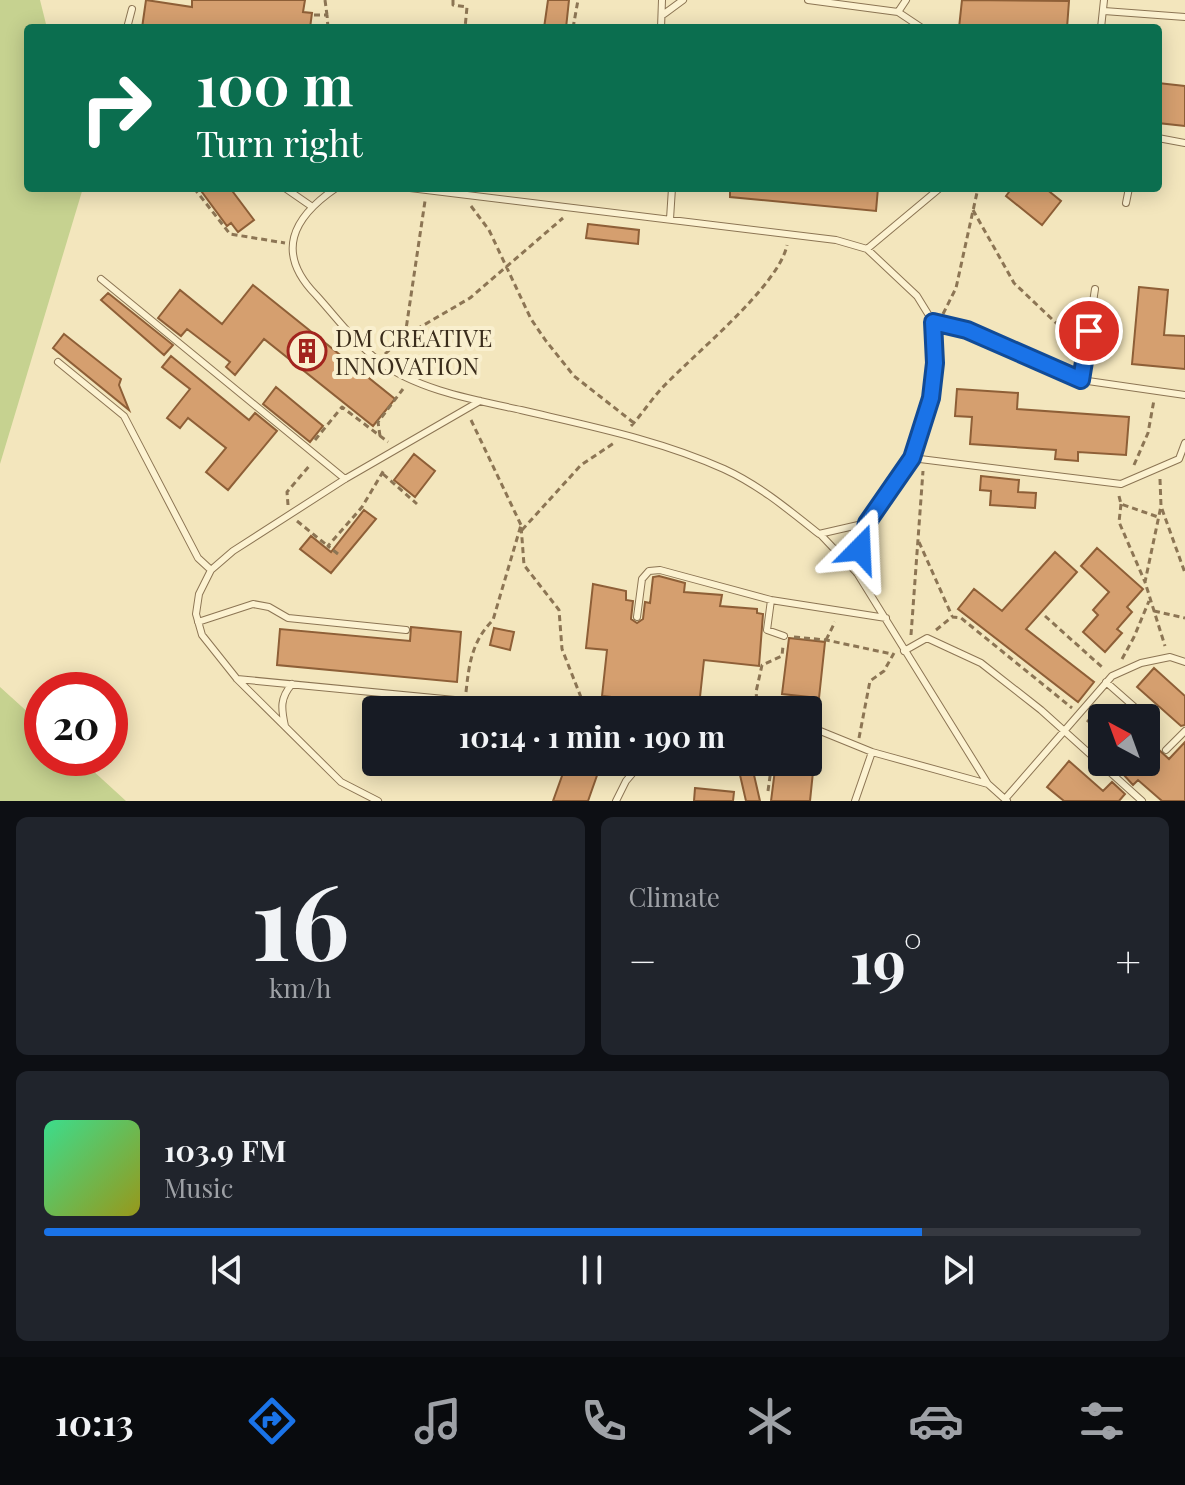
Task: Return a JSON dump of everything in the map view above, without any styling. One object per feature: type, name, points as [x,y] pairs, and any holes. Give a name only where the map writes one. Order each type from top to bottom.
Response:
[{"type":"lane","points":[[662,0],[662,24]]},
{"type":"lane","points":[[664,14],[683,0]]},
{"type":"lane","points":[[808,0],[898,12],[916,24]]},
{"type":"lane","points":[[898,12],[906,0]]},
{"type":"lane","points":[[1102,24],[1104,0]]},
{"type":"lane","points":[[128,24],[132,9]]},
{"type":"lane","points":[[1104,11],[1185,17]]},
{"type":"lane","points":[[1162,139],[1185,143]]},
{"type":"lane","points":[[291,192],[311,206]]},
{"type":"lane","points":[[330,192],[311,206],[297,227],[290,253],[301,280],[379,361],[412,378],[480,401],[623,434],[724,469],[777,501],[819,534],[857,573],[988,784],[1006,800],[1109,679],[1141,663],[1170,657],[1185,662]]},
{"type":"lane","points":[[446,192],[836,240],[867,249],[917,296],[933,322],[935,363],[931,398],[912,458],[867,523],[857,573]]},
{"type":"lane","points":[[670,219],[672,192]]},
{"type":"lane","points":[[867,249],[935,192]]},
{"type":"lane","points":[[1126,203],[1128,192]]},
{"type":"lane","points":[[101,279],[345,479]]},
{"type":"lane","points":[[1081,380],[1095,289]]},
{"type":"lane","points":[[933,322],[967,330],[1081,380],[1185,395]]},
{"type":"lane","points":[[58,362],[124,416],[198,558],[211,570]]},
{"type":"lane","points":[[378,801],[341,782],[237,679],[202,635],[198,622],[199,594],[211,570],[233,551],[345,479],[480,401]]},
{"type":"lane","points":[[912,458],[1121,484],[1179,459],[1185,443]]},
{"type":"lane","points":[[819,534],[867,523]]},
{"type":"lane","points":[[637,617],[638,592],[642,579],[649,571],[678,573],[771,600],[886,618]]},
{"type":"lane","points":[[771,600],[767,630],[784,636]]},
{"type":"lane","points":[[198,622],[253,604],[269,607],[288,618],[406,630]]},
{"type":"lane","points":[[903,650],[927,638],[981,663],[1063,730],[1142,801]]},
{"type":"lane","points":[[237,679],[414,696]]},
{"type":"lane","points":[[1109,679],[1132,704]]},
{"type":"lane","points":[[286,729],[281,710],[283,695],[292,684]]},
{"type":"lane","points":[[1166,750],[1185,731]]},
{"type":"lane","points":[[822,732],[872,752],[988,784]]},
{"type":"lane","points":[[855,801],[872,752]]},
{"type":"lane","points":[[616,801],[630,776]]},
{"type":"path","points":[[325,0],[328,24]]},
{"type":"path","points":[[453,0],[453,5],[467,7],[465,24]]},
{"type":"path","points":[[574,24],[578,0]]},
{"type":"path","points":[[314,15],[327,15]]},
{"type":"path","points":[[197,192],[230,234],[293,245]]},
{"type":"path","points":[[405,336],[417,241],[428,192]]},
{"type":"path","points":[[945,313],[956,288],[977,192]]},
{"type":"path","points":[[465,194],[509,267],[531,319],[574,376],[634,423]]},
{"type":"path","points":[[379,361],[405,336],[470,298],[575,207]]},
{"type":"path","points":[[973,210],[1014,283],[1085,352]]},
{"type":"path","points":[[466,696],[470,657],[493,620],[522,527],[581,465],[634,423],[662,389],[774,272],[787,250],[788,235]]},
{"type":"path","points":[[380,436],[378,422],[412,378]]},
{"type":"path","points":[[466,409],[522,527],[524,565],[559,610],[562,649],[580,696]]},
{"type":"path","points":[[317,456],[287,492],[289,514],[328,546]]},
{"type":"path","points":[[756,696],[762,665],[782,656],[784,636],[826,640],[892,654],[903,650],[910,642],[924,459]]},
{"type":"path","points":[[1145,582],[1161,506],[1159,467]]},
{"type":"path","points":[[383,474],[417,504]]},
{"type":"path","points":[[1121,504],[1119,522],[1145,582],[1152,611],[1170,657]]},
{"type":"path","points":[[1161,506],[1185,573]]},
{"type":"path","points":[[918,539],[952,617]]},
{"type":"path","points":[[1045,616],[1109,679],[1134,637],[1149,601]]},
{"type":"path","points":[[826,640],[841,611]]},
{"type":"path","points":[[1152,611],[1185,618]]},
{"type":"path","points":[[927,638],[952,617],[961,618],[1088,721]]},
{"type":"path","points":[[859,737],[870,681],[884,671],[892,654]]},
{"type":"path","points":[[768,791],[770,776]]},
{"type":"green space","points":[[0,0],[40,0],[46,24],[24,24],[24,192],[82,192],[0,464]]},
{"type":"green space","points":[[0,687],[24,709],[24,776],[99,776],[126,801],[0,801]]},
{"type":"building","points":[[146,0],[192,7],[192,0],[305,0],[303,12],[312,13],[311,24],[143,24]]},
{"type":"building","points":[[548,0],[569,0],[566,24],[545,24]]},
{"type":"building","points":[[962,0],[1069,1],[1067,24],[959,24]]},
{"type":"building","points":[[1162,83],[1185,86],[1185,126],[1162,123]]},
{"type":"building","points":[[202,192],[233,192],[254,220],[238,232],[231,223],[227,226]]},
{"type":"building","points":[[730,192],[878,192],[876,211],[730,197]]},
{"type":"building","points":[[1009,192],[1050,192],[1061,201],[1042,225],[1006,196]]},
{"type":"building","points":[[588,224],[639,230],[638,244],[586,238]]},
{"type":"building","name":"DM CREATIVE INNOVATION","points":[[253,285],[395,399],[373,426],[264,339],[235,375],[226,367],[230,362],[187,329],[181,336],[158,318],[180,290],[222,324]]},
{"type":"building","points":[[1139,287],[1168,290],[1164,335],[1185,336],[1185,369],[1132,364]]},
{"type":"building","points":[[108,293],[173,345],[164,355],[101,300]]},
{"type":"building","points":[[64,334],[121,379],[119,385],[129,410],[53,348]]},
{"type":"building","points":[[171,356],[249,420],[255,413],[277,431],[228,490],[206,472],[226,448],[188,418],[180,428],[167,418],[190,389],[162,367]]},
{"type":"building","points":[[276,387],[323,426],[310,442],[263,404]]},
{"type":"building","points":[[957,389],[1018,393],[1017,409],[1129,417],[1126,455],[1078,452],[1078,461],[1055,459],[1056,450],[970,444],[972,417],[955,416]]},
{"type":"building","points":[[414,454],[435,471],[415,497],[394,480]]},
{"type":"building","points":[[981,476],[1019,480],[1018,492],[1036,493],[1035,508],[990,505],[991,491],[980,490]]},
{"type":"building","points":[[364,510],[376,519],[331,573],[300,549],[311,536],[331,552]]},
{"type":"building","points":[[1097,548],[1143,589],[1127,607],[1132,612],[1117,629],[1122,633],[1105,652],[1083,632],[1098,615],[1093,610],[1109,592],[1081,566]]},
{"type":"building","points":[[1055,552],[1077,572],[1026,629],[1094,682],[1078,702],[958,609],[974,589],[1002,611]]},
{"type":"building","points":[[653,577],[685,583],[684,592],[722,595],[720,606],[757,609],[757,613],[763,614],[759,666],[704,660],[700,696],[602,696],[607,650],[586,648],[593,584],[626,591],[626,600],[633,601],[631,619],[637,623],[643,619],[645,602],[650,603]]},
{"type":"building","points":[[411,627],[461,632],[457,682],[277,665],[280,629],[410,641]]},
{"type":"building","points":[[494,628],[514,632],[510,650],[490,645]]},
{"type":"building","points":[[789,638],[825,642],[819,696],[782,694]]},
{"type":"building","points":[[1154,668],[1185,696],[1185,725],[1181,726],[1160,704],[1137,687]]},
{"type":"building","points":[[1185,742],[1185,801],[1162,801],[1138,780],[1133,785],[1125,776],[1160,776],[1160,751],[1169,759]]},
{"type":"building","points":[[1069,761],[1103,791],[1112,782],[1125,794],[1119,801],[1064,801],[1047,787]]},
{"type":"building","points":[[562,776],[597,776],[588,801],[553,801]]},
{"type":"building","points":[[740,776],[754,776],[760,801],[746,801]]},
{"type":"building","points":[[774,776],[813,776],[810,801],[771,801]]},
{"type":"building","points":[[695,788],[734,792],[733,801],[694,801]]},
{"type":"place","name":"DM CREATIVE INNOVATION","points":[[307,351]]},
{"type":"route","points":[[860,549],[867,523],[912,458],[931,398],[935,363],[933,322],[967,330],[1081,380],[1089,331]]}]
